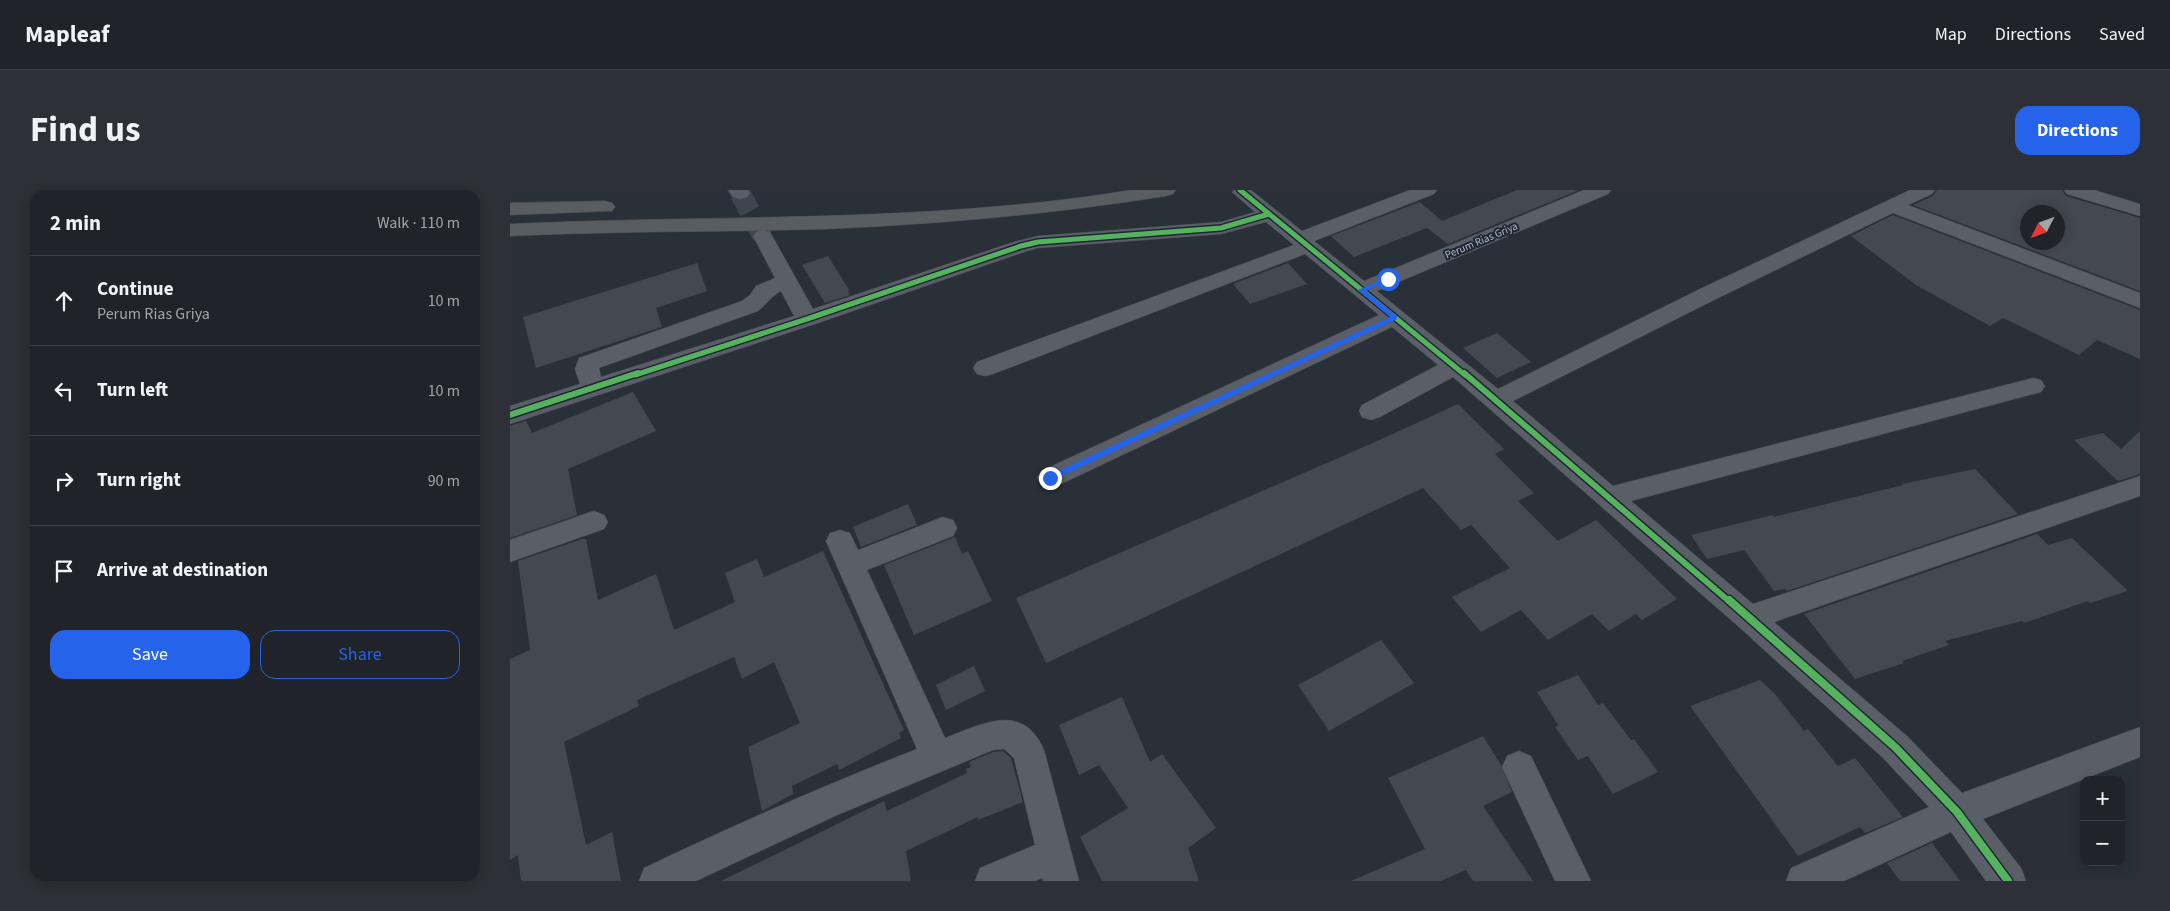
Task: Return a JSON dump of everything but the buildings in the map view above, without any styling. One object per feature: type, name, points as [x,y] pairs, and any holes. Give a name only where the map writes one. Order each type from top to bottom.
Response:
[{"type":"highway","points":[[840,204],[964,199],[1066,190]]},
{"type":"highway","points":[[510,230],[586,226],[781,224],[968,214],[1079,204],[1166,190]]},
{"type":"highway","points":[[510,209],[624,206]]},
{"type":"street","points":[[985,368],[1304,243],[1427,190]]},
{"type":"street","name":"Perum Rias Griya","points":[[1361,290],[1601,190]]},
{"type":"street","points":[[1496,400],[1708,294],[1925,190]]},
{"type":"street","points":[[2074,190],[2140,210]]},
{"type":"street","points":[[1242,192],[1496,400],[1749,618],[1895,747],[1956,812],[2008,881]]},
{"type":"street","points":[[1892,206],[2140,301]]},
{"type":"street","points":[[510,415],[807,319],[1022,246],[1038,242],[1221,228],[1269,214]]},
{"type":"street","points":[[763,236],[807,319]]},
{"type":"street","points":[[593,388],[587,364],[750,306],[758,300],[764,291],[786,280]]},
{"type":"street","points":[[1050,478],[1394,317]]},
{"type":"street","points":[[1371,411],[1455,366]]},
{"type":"street","points":[[1609,497],[2033,386]]},
{"type":"street","points":[[1749,618],[2140,486]]},
{"type":"street","points":[[510,551],[594,522]]},
{"type":"street","points":[[937,756],[846,553],[943,528]]},
{"type":"street","points":[[657,881],[785,820],[937,756],[992,735],[1011,734],[1028,750],[1058,868],[993,881]]},
{"type":"street","points":[[1804,881],[1956,812],[2140,742]]},
{"type":"street","points":[[1519,767],[1573,881]]},
{"type":"tunnel","points":[[740,193],[763,236]]},
{"type":"cycle path","points":[[1240,190],[1496,400],[1749,618],[1895,747],[1957,812],[2008,881]]},
{"type":"cycle path","points":[[510,415],[807,319],[1021,246],[1038,242],[1221,228],[1269,214]]},
{"type":"route","points":[[1050,478],[1394,317],[1361,290],[1388,279]]}]
